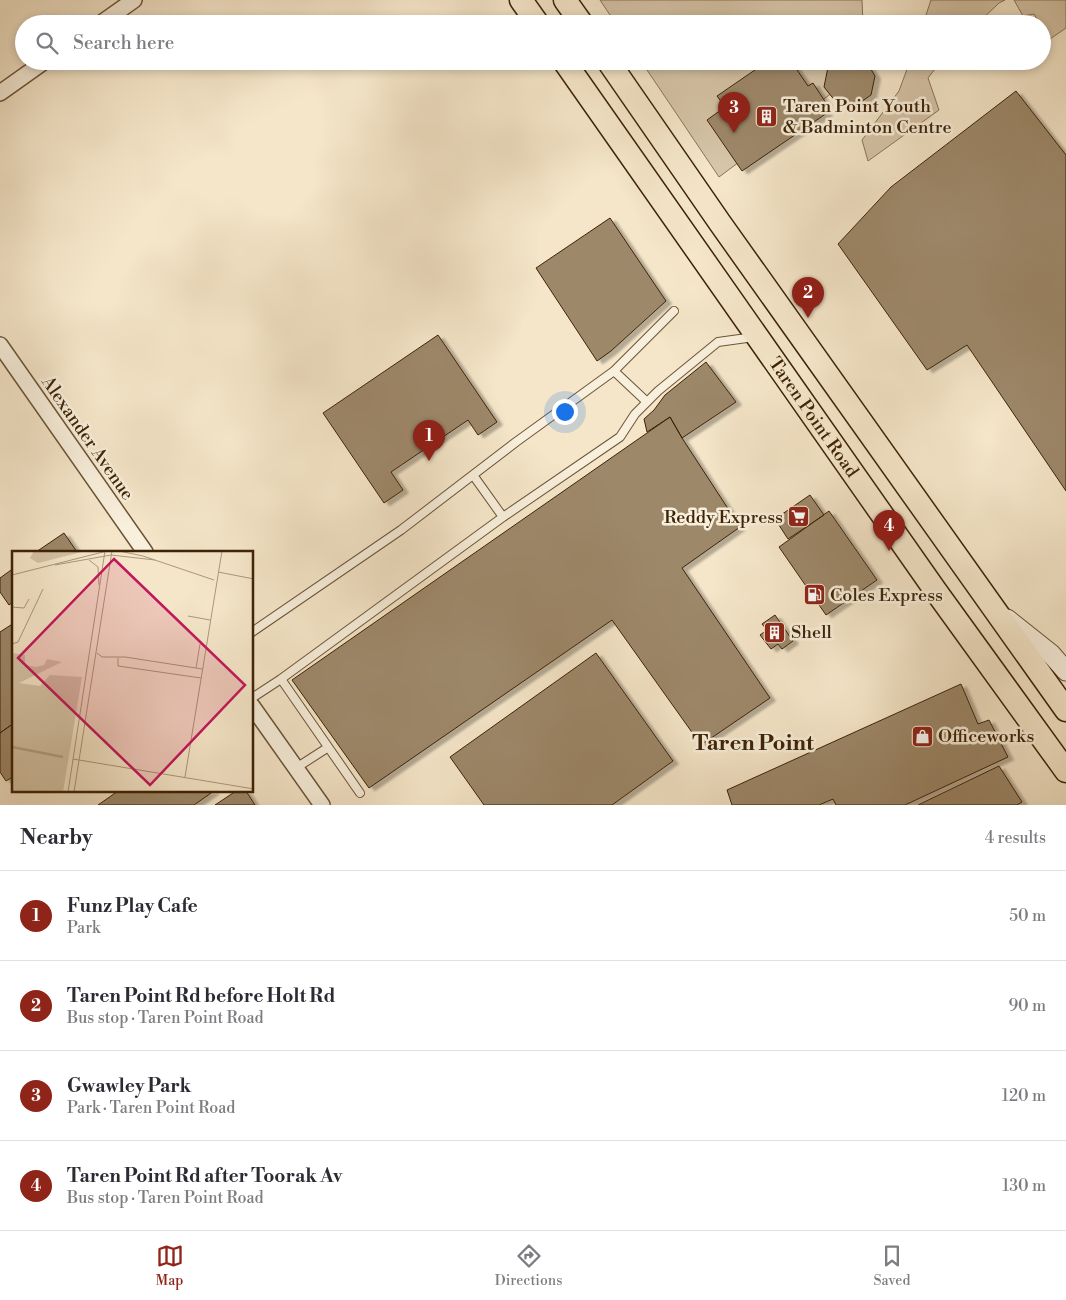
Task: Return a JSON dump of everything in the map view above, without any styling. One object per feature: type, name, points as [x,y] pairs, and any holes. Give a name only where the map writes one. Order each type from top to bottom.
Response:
[{"type":"main road","points":[[521,0],[532,15]]},
{"type":"main road","points":[[565,0],[576,15]]},
{"type":"main road","name":"Taren Point Road","points":[[570,70],[929,582],[1066,771]]},
{"type":"main road","name":"Taren Point Road","points":[[614,70],[720,223],[1066,710]]},
{"type":"street","points":[[113,15],[134,0]]},
{"type":"street","points":[[0,93],[32,70]]},
{"type":"street","name":"Alexander Avenue","points":[[0,345],[144,551]]},
{"type":"street","points":[[996,610],[1051,654],[1066,671]]},
{"type":"street","points":[[254,709],[322,805]]},
{"type":"lane","points":[[254,631],[401,530],[614,371],[674,311]]},
{"type":"lane","points":[[254,697],[503,517],[620,437],[635,414],[658,391],[718,342],[756,337]]},
{"type":"lane","points":[[614,371],[647,402]]},
{"type":"lane","points":[[473,475],[503,517]]},
{"type":"lane","points":[[281,679],[360,793]]},
{"type":"lane","points":[[296,768],[327,748]]},
{"type":"shaded area","points":[[600,0],[862,0],[863,15],[610,15]]},
{"type":"shaded area","points":[[931,0],[1005,0],[986,15],[926,15]]},
{"type":"shaded area","points":[[1014,0],[1066,0],[1066,28],[1051,38],[1051,15],[1022,15]]},
{"type":"shaded area","points":[[647,70],[853,70],[836,90],[719,177]]},
{"type":"shaded area","points":[[907,70],[934,70],[928,78],[939,110],[868,161],[862,140],[899,91]]},
{"type":"building","name":"Taren Point Youth & Badminton Centre","points":[[755,70],[797,70],[808,86],[813,83],[826,103],[822,106],[827,113],[742,171],[707,120],[725,107],[717,96]]},
{"type":"building","points":[[827,70],[871,70],[875,76],[871,95],[855,106],[836,102],[824,87]]},
{"type":"building","points":[[1016,91],[1066,155],[1066,491],[967,345],[927,370],[838,244],[891,187]]},
{"type":"building","points":[[610,218],[666,301],[611,351],[597,361],[536,268]]},
{"type":"building","points":[[438,335],[497,422],[478,435],[468,420],[391,472],[403,490],[384,503],[323,413]]},
{"type":"building","points":[[706,362],[736,402],[682,438],[670,417],[647,432],[644,419],[654,410],[665,395]]},
{"type":"building","points":[[670,417],[740,527],[682,568],[770,698],[701,745],[612,620],[369,788],[292,680]]},
{"type":"building","name":"Reddy Express","points":[[810,495],[824,515],[788,539],[775,519]]},
{"type":"building","points":[[829,511],[877,580],[826,615],[779,547]]},
{"type":"building","points":[[64,533],[76,551],[37,551]]},
{"type":"building","points":[[12,569],[12,603],[9,605],[0,592],[0,578]]},
{"type":"building","name":"Shell","points":[[775,615],[793,641],[782,649],[778,644],[771,649],[760,635],[767,630],[762,624]]},
{"type":"building","points":[[12,624],[12,724],[0,733],[0,632]]},
{"type":"building","points":[[596,653],[673,761],[612,805],[484,805],[450,757]]},
{"type":"building","name":"Officeworks","points":[[961,684],[978,724],[989,720],[1008,757],[905,805],[836,805],[833,799],[819,805],[732,805],[727,790]]},
{"type":"building","points":[[12,724],[12,777],[6,781],[0,772],[0,733]]},
{"type":"building","points":[[999,766],[1022,802],[1017,805],[918,805]]},
{"type":"building","points":[[117,792],[213,792],[194,805],[98,805]]},
{"type":"building","points":[[234,792],[247,792],[255,805],[215,805]]},
{"type":"place","name":"Taren Point Youth & Badminton Centre","points":[[767,116]]},
{"type":"place","name":"Gwawley Park","points":[[734,133]]},
{"type":"place","name":"Taren Point Rd before Holt Rd","points":[[808,318]]},
{"type":"place","name":"Funz Play Cafe","points":[[429,461]]},
{"type":"place","name":"Reddy Express","points":[[799,517]]},
{"type":"place","name":"Taren Point Rd after Toorak Av","points":[[889,551]]},
{"type":"place","name":"Coles Express","points":[[814,595]]},
{"type":"place","name":"Shell","points":[[775,632]]},
{"type":"place","name":"Officeworks","points":[[922,736]]},
{"type":"district","name":"Taren Point","points":[[753,742]]}]
